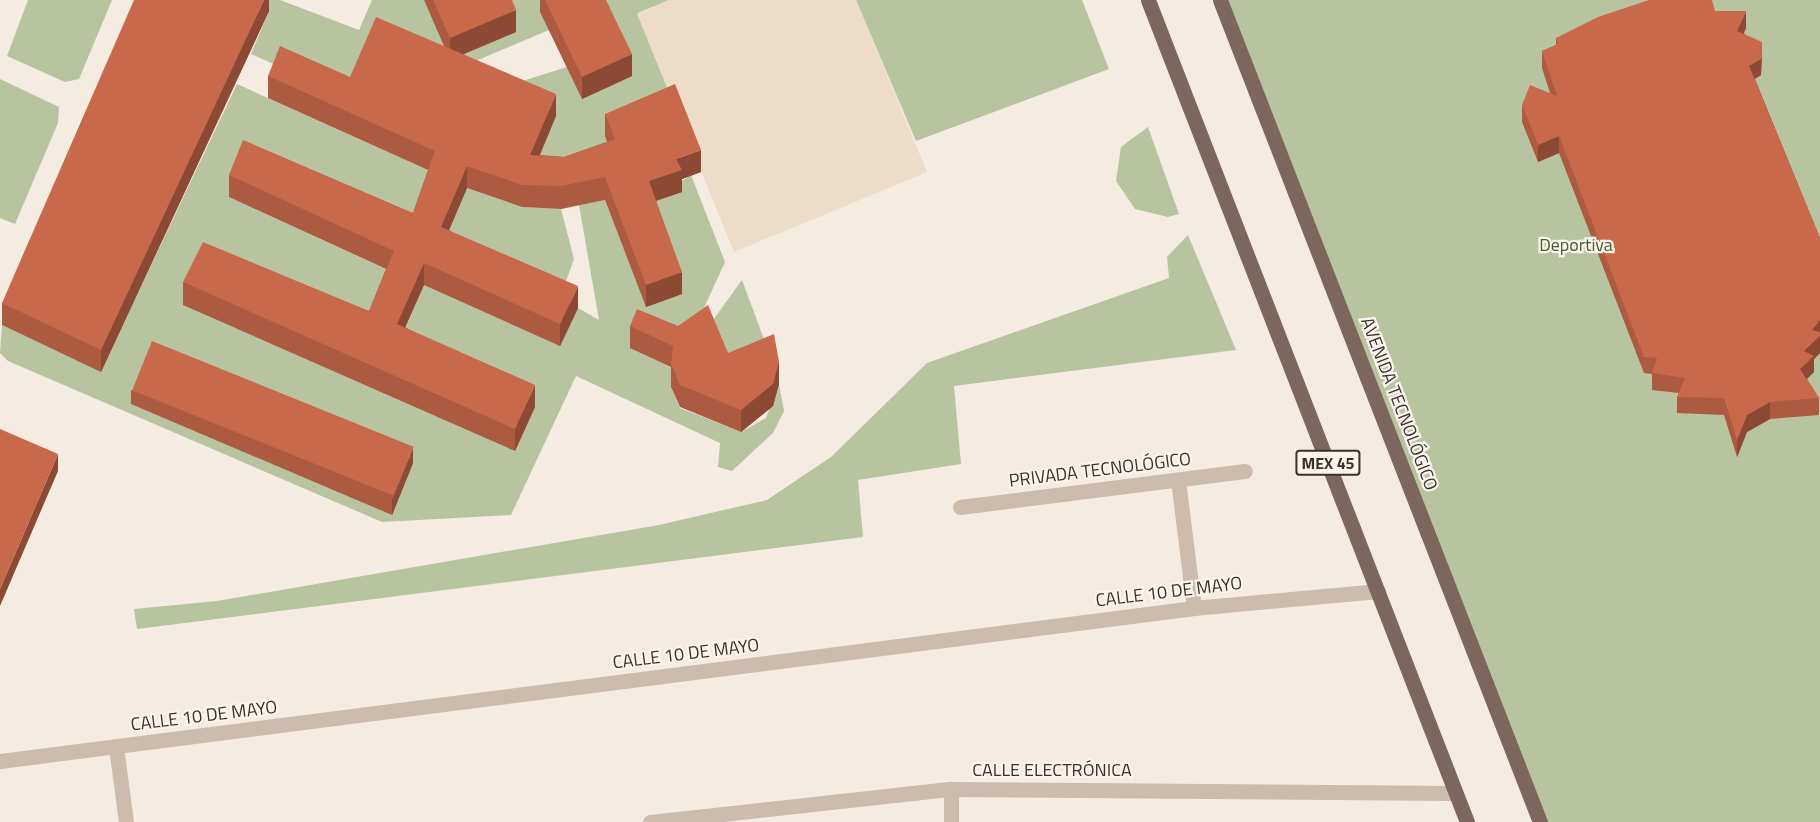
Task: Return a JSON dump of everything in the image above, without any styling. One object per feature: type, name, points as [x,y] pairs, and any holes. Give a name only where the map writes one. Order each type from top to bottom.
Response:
[{"type":"main road","name":"MEX 45","points":[[1148,0],[1467,822]]},
{"type":"main road","name":"AVENIDA TECNOLÓGICO","points":[[1220,0],[1540,822]]},
{"type":"street","name":"PRIVADA TECNOLÓGICO","points":[[960,507],[1245,471]]},
{"type":"street","points":[[1178,480],[1194,608]]},
{"type":"street","name":"CALLE 10 DE MAYO","points":[[0,761],[1194,608],[1378,591]]},
{"type":"street","points":[[116,747],[126,822]]},
{"type":"street","points":[[951,789],[951,822]]},
{"type":"street","name":"CALLE ELECTRÓNICA","points":[[650,822],[951,789],[1455,793]]},
{"type":"green space","points":[[28,0],[112,0],[79,79],[65,82],[7,56]]},
{"type":"green space","points":[[244,0],[280,0],[359,30],[372,0],[565,0],[541,12],[549,30],[449,72],[494,90],[567,67],[583,99],[595,0],[669,0],[638,13],[675,107],[615,161],[474,155],[251,54],[269,11]]},
{"type":"green space","points":[[856,0],[1082,0],[1109,69],[916,141]]},
{"type":"green space","name":"Deportiva","points":[[1219,0],[1820,0],[1820,822],[1540,822]]},
{"type":"green space","points":[[0,79],[59,107],[58,123],[15,224],[0,218]]},
{"type":"green space","points":[[237,84],[435,173],[413,235],[229,197],[394,273],[369,333],[515,451],[535,407],[397,346],[424,285],[578,308],[599,320],[579,205],[605,200],[646,306],[682,294],[649,203],[691,175],[725,262],[692,334],[648,356],[674,368],[671,387],[680,408],[741,432],[766,418],[779,384],[784,411],[773,433],[732,471],[718,467],[720,443],[576,376],[511,515],[382,522],[8,361],[0,353],[2,325],[101,371]]},
{"type":"green space","points":[[1148,127],[1179,214],[1168,217],[1135,209],[1116,181],[1121,147]]},
{"type":"green space","points":[[467,188],[522,207],[561,209],[574,259],[559,300],[441,249]]},
{"type":"green space","points":[[1188,235],[1236,350],[954,386],[961,464],[858,480],[863,537],[137,629],[134,609],[217,601],[659,525],[767,500],[831,457],[927,363],[1169,278],[1167,257]]},
{"type":"green space","points":[[742,280],[771,358],[728,375],[708,327]]},
{"type":"shaded area","points":[[669,0],[856,0],[927,172],[734,252],[637,14]]},
{"type":"building","points":[[134,0],[264,0],[101,350],[2,303]]},
{"type":"building","points":[[433,0],[512,0],[516,10],[450,38]]},
{"type":"building","points":[[545,0],[606,0],[632,54],[582,77]]},
{"type":"building","points":[[1649,0],[1712,0],[1715,11],[1746,11],[1737,31],[1762,42],[1761,59],[1749,66],[1820,238],[1820,320],[1812,330],[1820,332],[1820,336],[1804,351],[1814,356],[1800,369],[1819,398],[1770,402],[1747,415],[1737,440],[1724,398],[1677,397],[1685,378],[1652,373],[1657,358],[1644,357],[1559,136],[1538,145],[1522,105],[1530,85],[1557,96],[1542,51],[1558,44],[1556,38],[1598,17]]},
{"type":"building","points":[[376,17],[556,94],[530,155],[564,157],[615,139],[605,114],[675,84],[701,150],[676,159],[682,170],[649,181],[682,272],[646,285],[605,177],[561,186],[522,185],[467,166],[441,227],[578,286],[560,324],[424,263],[397,324],[535,385],[515,429],[183,282],[203,242],[369,311],[394,251],[229,175],[243,140],[413,213],[435,151],[268,76],[280,46],[350,77]]},
{"type":"building","points":[[708,305],[728,353],[774,334],[779,362],[773,384],[741,410],[680,385],[671,364],[673,346],[630,326],[637,309],[678,326]]},
{"type":"building","points":[[152,341],[413,447],[394,496],[132,390]]},
{"type":"building","points":[[0,429],[58,454],[0,589]]}]
